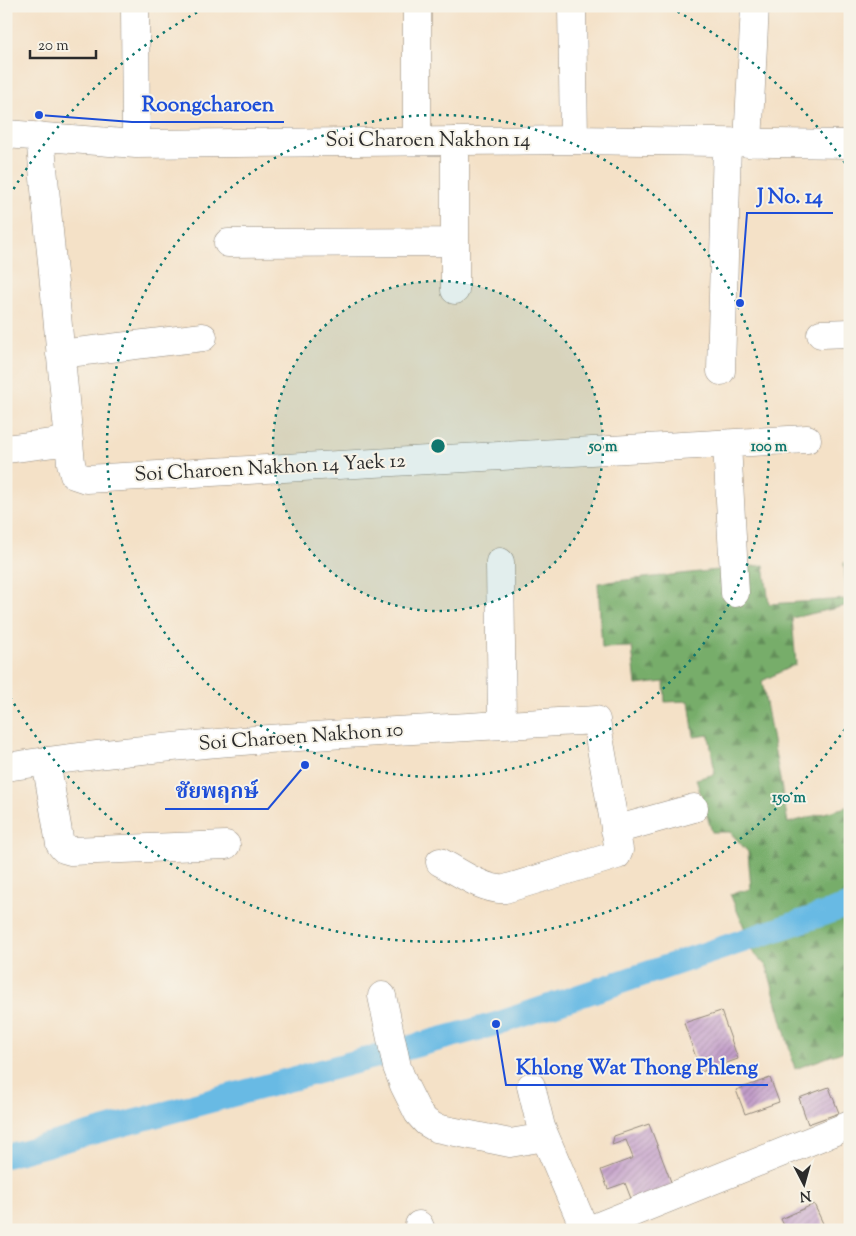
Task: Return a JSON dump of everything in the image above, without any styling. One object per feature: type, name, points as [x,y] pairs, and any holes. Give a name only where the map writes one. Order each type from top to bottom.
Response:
[{"type":"street","points":[[135,6],[136,144]]},
{"type":"street","points":[[417,6],[417,141]]},
{"type":"street","points":[[572,6],[574,140]]},
{"type":"street","points":[[721,371],[738,143],[755,6]]},
{"type":"street","name":"Soi Charoen Nakhon 14","points":[[6,134],[136,144],[574,140],[850,144]]},
{"type":"street","name":"Soi Charoen Nakhon 14 Yaek 12","points":[[40,136],[60,354],[74,475],[86,479],[807,440]]},
{"type":"street","points":[[455,141],[455,290]]},
{"type":"street","points":[[228,243],[455,242]]},
{"type":"street","points":[[821,334],[850,333]]},
{"type":"street","points":[[60,354],[203,337]]},
{"type":"street","points":[[6,449],[69,441]]},
{"type":"street","points":[[727,444],[735,593]]},
{"type":"street","points":[[500,562],[502,725]]},
{"type":"street","name":"Soi Charoen Nakhon 10","points":[[6,767],[227,742],[596,720],[615,830]]},
{"type":"street","points":[[46,761],[60,844],[64,849],[71,851],[226,845]]},
{"type":"street","points":[[440,862],[488,888],[505,889],[617,855],[619,850],[615,830],[694,808]]},
{"type":"street","points":[[382,996],[395,1056],[418,1113],[426,1122],[436,1128],[510,1143],[545,1138]]},
{"type":"street","points":[[531,1086],[545,1138],[585,1230]]},
{"type":"street","points":[[589,1230],[850,1124]]},
{"type":"green space","points":[[850,562],[850,605],[792,618],[796,664],[762,681],[788,823],[850,806],[850,900],[747,934],[730,894],[751,889],[748,852],[730,832],[712,832],[696,779],[715,774],[709,735],[694,737],[689,701],[665,702],[664,682],[636,685],[632,647],[602,648],[598,583],[764,565],[769,604],[847,599],[844,563]]},
{"type":"green space","points":[[850,915],[850,1049],[795,1069],[767,967],[750,949]]},
{"type":"building","points":[[721,1011],[738,1059],[701,1072],[684,1023]]},
{"type":"building","points":[[770,1078],[779,1102],[745,1114],[736,1090]]},
{"type":"building","points":[[829,1087],[839,1113],[808,1124],[799,1098]]},
{"type":"building","points":[[649,1124],[673,1187],[632,1201],[625,1183],[608,1189],[601,1170],[633,1158],[626,1140],[612,1145],[614,1136]]},
{"type":"building","points":[[814,1204],[826,1230],[786,1230],[781,1219]]},
{"type":"waterway","points":[[6,1156],[496,1024],[850,905]]},
{"type":"place","name":"Roongcharoen","points":[[39,115]]},
{"type":"place","name":"J No. 14","points":[[740,303]]},
{"type":"place","name":"ชัยพฤกษ์","points":[[305,765]]},
{"type":"place","name":"Khlong Wat Thong Phleng","points":[[496,1024]]}]
